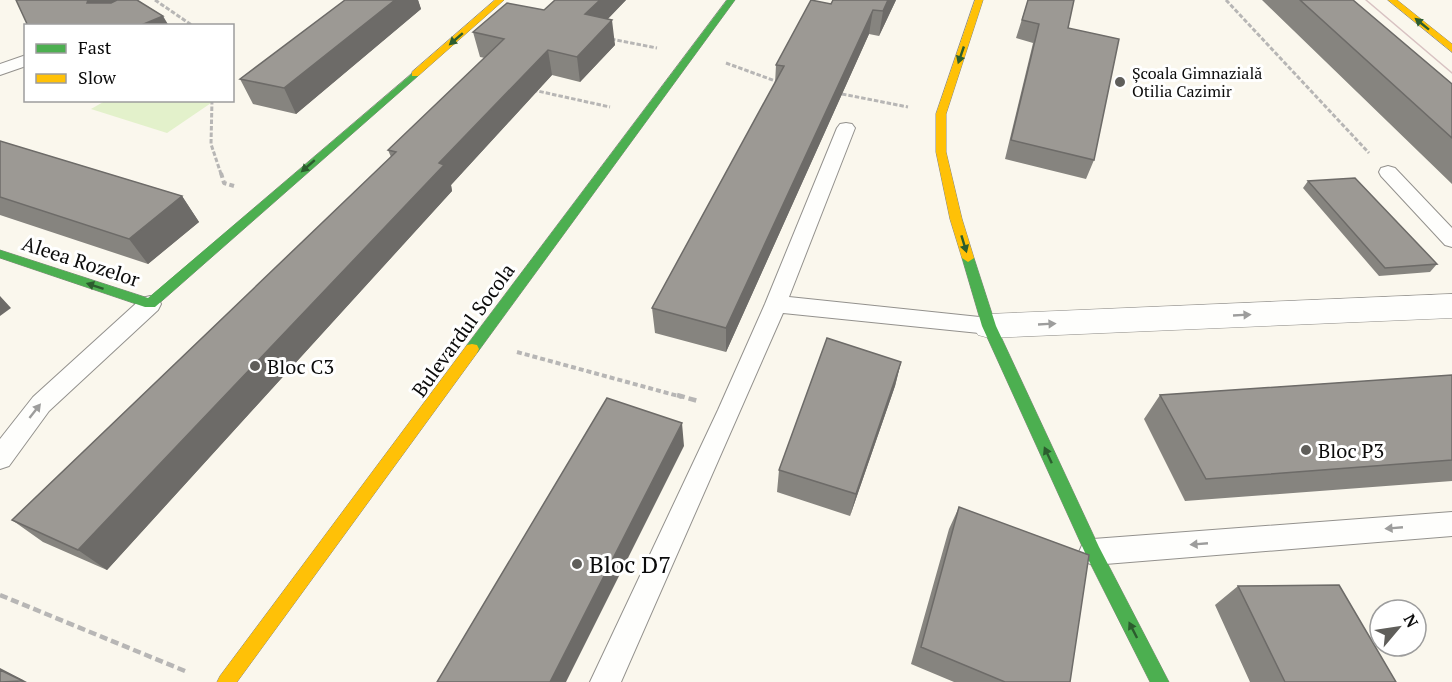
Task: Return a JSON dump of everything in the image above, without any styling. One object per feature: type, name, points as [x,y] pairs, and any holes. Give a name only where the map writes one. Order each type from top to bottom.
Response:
[{"type":"street","points":[[150,304],[500,0]]},
{"type":"street","name":"Bulevardul Socola","points":[[226,682],[731,0]]},
{"type":"street","points":[[980,0],[941,114],[941,152],[956,219],[989,326],[1093,552],[1160,682]]},
{"type":"street","points":[[1392,0],[1452,49]]},
{"type":"street","name":"Aleea Rozelor","points":[[0,254],[150,304]]},
{"type":"street","points":[[989,326],[1452,306]]},
{"type":"lane","points":[[0,70],[24,61]]},
{"type":"lane","points":[[605,682],[730,410],[776,304],[846,128]]},
{"type":"lane","points":[[1388,172],[1452,240]]},
{"type":"lane","points":[[0,458],[40,404],[150,304]]},
{"type":"lane","points":[[776,304],[989,326]]},
{"type":"lane","points":[[1093,552],[1452,524]]},
{"type":"path","points":[[155,0],[189,24]]},
{"type":"path","points":[[1226,0],[1388,172]]},
{"type":"path","points":[[153,9],[162,6]]},
{"type":"path","points":[[610,39],[740,66],[778,82]]},
{"type":"path","points":[[529,89],[646,115]]},
{"type":"path","points":[[842,94],[941,114]]},
{"type":"path","points":[[212,102],[211,144],[224,183],[274,196]]},
{"type":"path","points":[[479,342],[730,410]]},
{"type":"path","points":[[0,595],[190,673]]},
{"type":"green space","points":[[103,102],[213,102],[167,133],[91,109]]},
{"type":"building","points":[[16,0],[88,0],[87,3],[111,3],[117,0],[137,0],[163,16],[144,24],[27,24]]},
{"type":"building","points":[[345,0],[395,0],[284,88],[240,79]]},
{"type":"building","points":[[555,0],[600,0],[585,14],[612,20],[577,57],[548,50],[439,163],[444,165],[78,550],[12,520],[396,152],[388,150],[504,39],[473,32],[507,3],[544,10]]},
{"type":"building","points":[[811,0],[831,4],[833,0],[888,0],[883,11],[873,10],[726,328],[652,308],[784,66],[776,65]]},
{"type":"building","points":[[1028,0],[1074,0],[1068,28],[1119,39],[1094,160],[1011,140],[1039,24],[1022,20]]},
{"type":"building","points":[[1300,0],[1353,0],[1452,84],[1452,138]]},
{"type":"building","points":[[0,141],[182,196],[129,239],[0,197]]},
{"type":"building","points":[[1355,178],[1437,264],[1385,268],[1308,181]]},
{"type":"building","points":[[827,338],[901,362],[856,494],[779,470]]},
{"type":"building","name":"Bloc P3","points":[[1452,375],[1452,460],[1206,479],[1160,395]]},
{"type":"building","name":"Bloc D7","points":[[607,398],[682,423],[550,682],[437,682]]},
{"type":"building","points":[[959,507],[1089,555],[1070,682],[1005,682],[921,647]]},
{"type":"building","points":[[1339,585],[1368,634],[1368,658],[1382,658],[1396,682],[1285,682],[1238,586]]},
{"type":"building","points":[[0,670],[23,681],[0,682]]},
{"type":"tram line","points":[[1366,0],[1452,73]]},
{"type":"traffic: fast","points":[[472,349],[731,0]]},
{"type":"traffic: fast","points":[[0,254],[150,304],[415,74]]},
{"type":"traffic: fast","points":[[968,258],[989,326],[1093,552],[1160,682]]},
{"type":"traffic: slow","points":[[415,74],[500,0]]},
{"type":"traffic: slow","points":[[968,258],[956,219],[941,152],[941,114],[979,0]]},
{"type":"traffic: slow","points":[[1392,0],[1452,49]]},
{"type":"traffic: slow","points":[[226,682],[472,349]]},
{"type":"place","name":"Școala Gimnazială Otilia Cazimir","points":[[1120,82]]},
{"type":"place","name":"Bloc C3","points":[[255,366]]},
{"type":"place","name":"Bloc P3","points":[[1306,450]]},
{"type":"place","name":"Bloc D7","points":[[577,564]]}]
